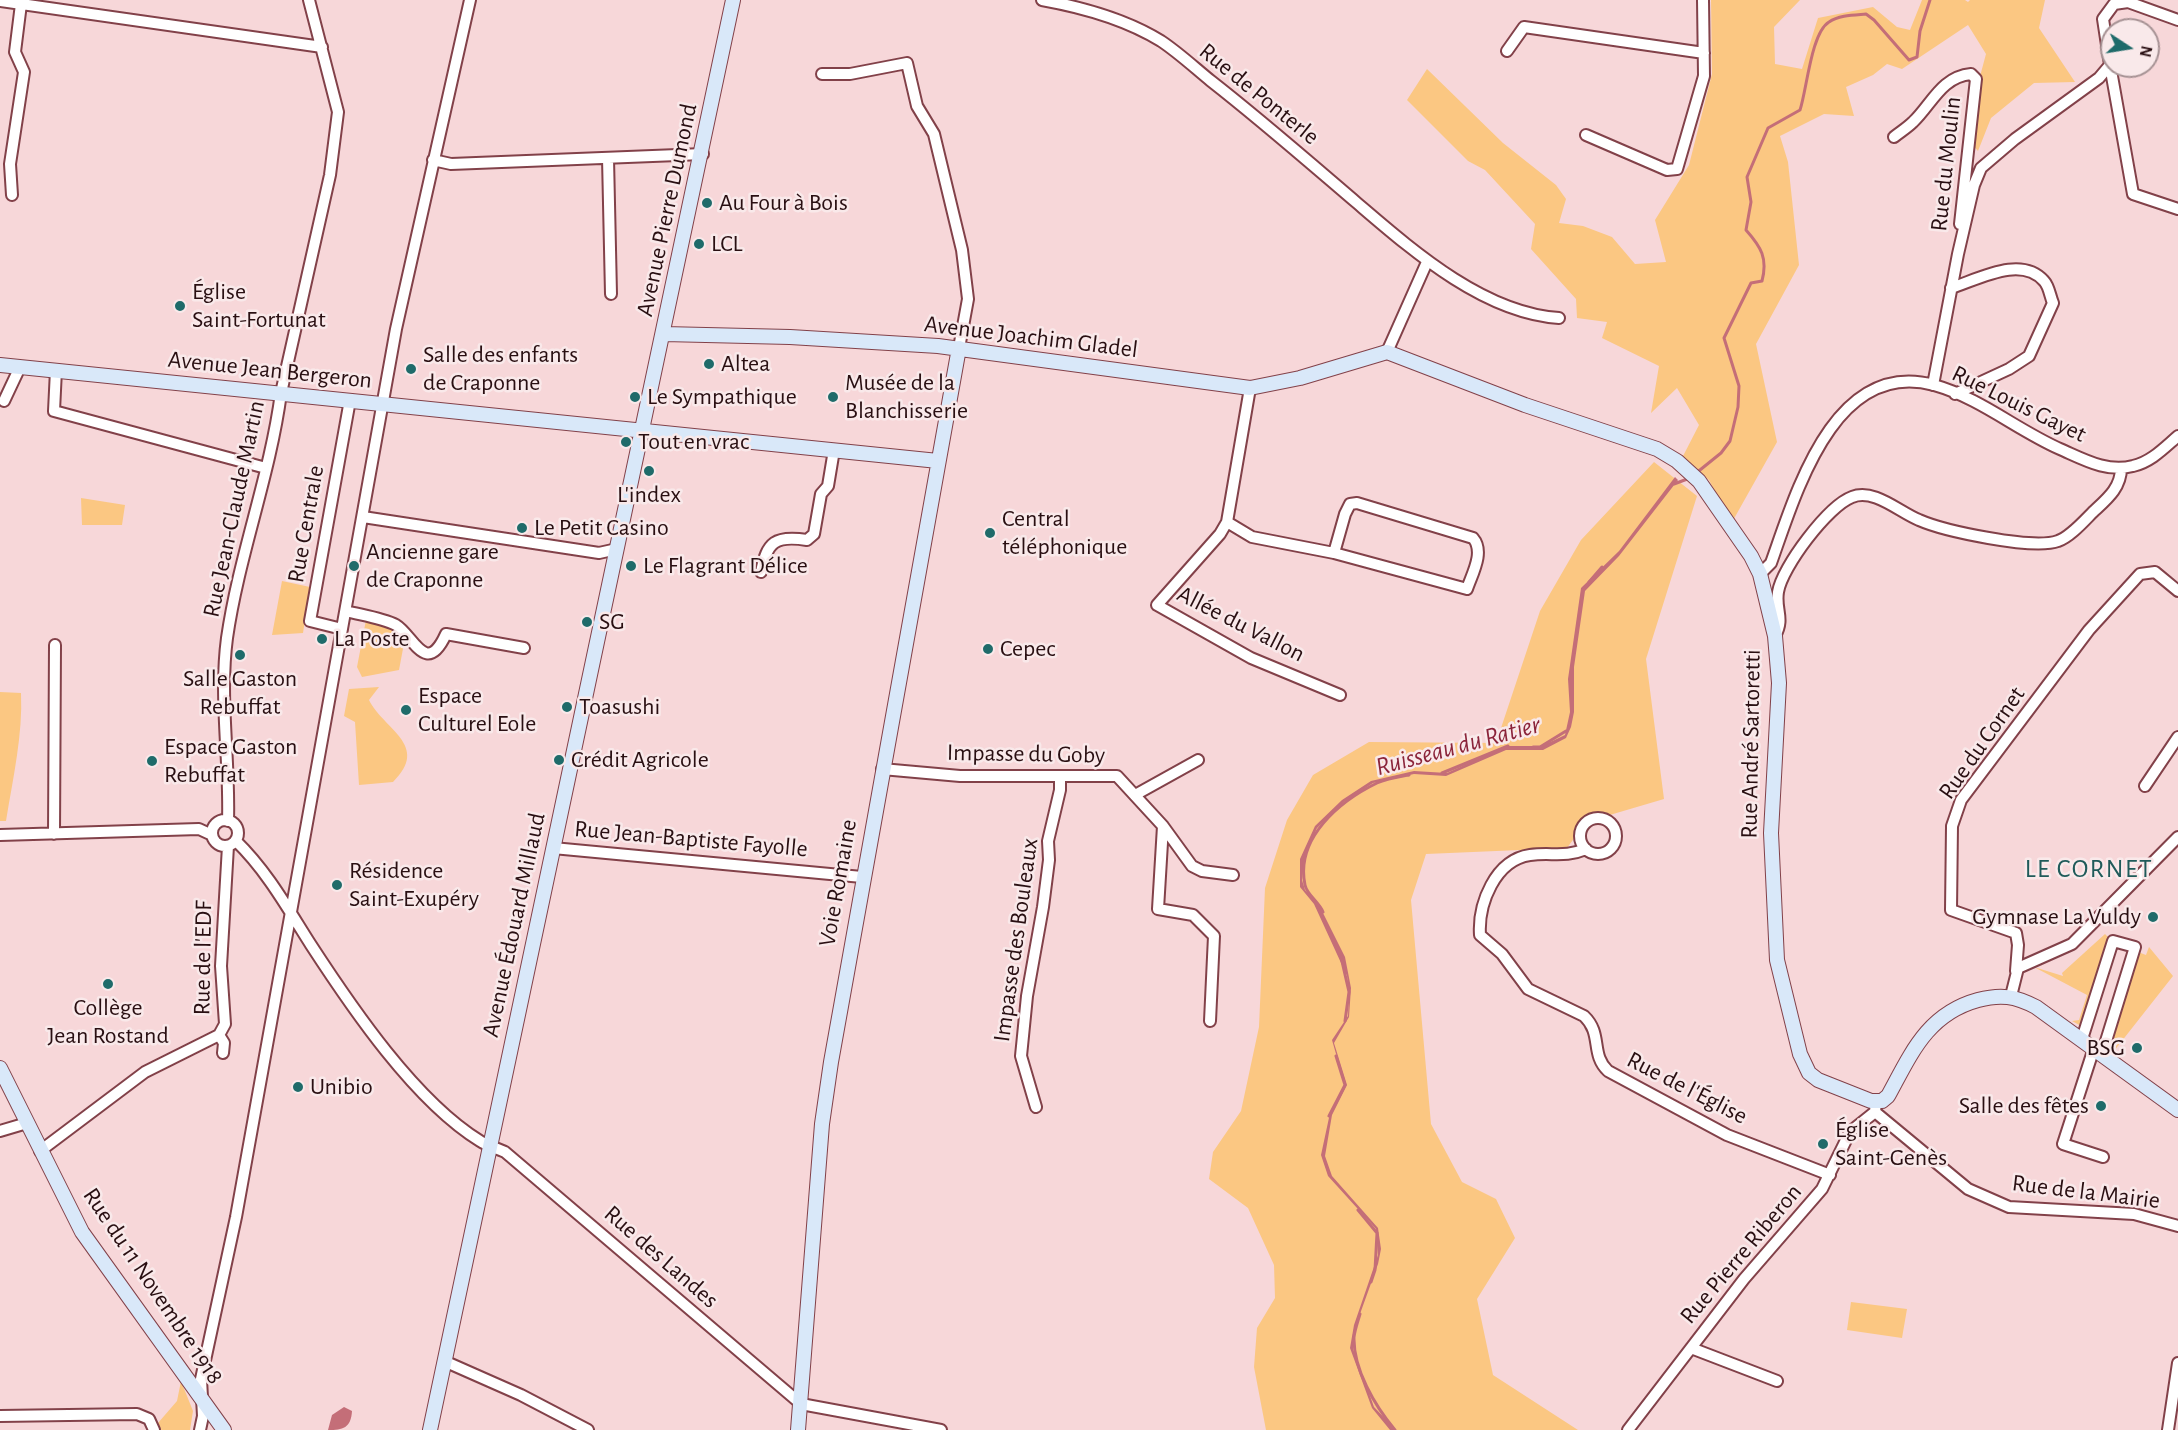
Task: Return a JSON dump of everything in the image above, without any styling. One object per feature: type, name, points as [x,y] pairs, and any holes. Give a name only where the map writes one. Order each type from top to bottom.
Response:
[{"type":"street","name":"Rue Jean-Claude Martin","points":[[228,821],[225,696],[227,639],[277,428],[282,393],[330,175],[338,112],[309,0]]},
{"type":"street","points":[[200,1430],[201,1379],[236,1217],[408,266],[470,0]]},
{"type":"street","name":"Avenue Pierre Dumond","points":[[644,430],[703,154],[733,0]]},
{"type":"street","name":"Rue de Ponterle","points":[[1042,0],[1111,19],[1161,41],[1249,110],[1427,262],[1470,288],[1520,311],[1536,316],[1558,318]]},
{"type":"street","points":[[1586,135],[1667,170],[1677,169],[1704,75],[1703,0]]},
{"type":"street","points":[[0,1],[322,47]]},
{"type":"street","points":[[2104,18],[2114,4],[2128,2],[2178,20]]},
{"type":"street","points":[[12,195],[10,164],[24,72],[15,52],[21,4]]},
{"type":"street","points":[[1507,51],[1524,27],[1704,53]]},
{"type":"street","points":[[822,74],[850,74],[907,63],[917,106],[934,134],[962,250],[968,299],[959,348]]},
{"type":"street","name":"Rue du Moulin","points":[[1894,137],[1913,122],[1940,88],[1965,75],[1971,75],[1976,79],[1963,182],[1958,254]]},
{"type":"street","name":"Rue du Moulin","points":[[1932,385],[1958,254],[1974,185],[1982,168],[2015,139],[2100,77]]},
{"type":"street","points":[[2112,78],[2133,194],[2178,209]]},
{"type":"street","points":[[432,160],[451,164],[703,154]]},
{"type":"street","points":[[611,294],[613,158]]},
{"type":"street","points":[[1387,352],[1427,262]]},
{"type":"street","points":[[1951,288],[2012,269],[2031,270],[2046,283],[2052,303],[2029,356],[2008,369],[1955,393]]},
{"type":"street","name":"Avenue Joachim Gladel","points":[[664,334],[790,337],[959,348],[1250,388],[1292,381],[1387,352]]},
{"type":"street","name":"Voie Romaine","points":[[798,1430],[822,1124],[862,877],[959,348]]},
{"type":"street","name":"Rue André Sartoretti","points":[[1387,352],[1525,405],[1657,449],[1695,477],[1751,556],[1760,574],[1775,636],[1779,683],[1771,833],[1777,960],[1781,982],[1800,1054],[1809,1073],[1818,1080],[1876,1107]]},
{"type":"street","name":"Avenue Jean Bergeron","points":[[0,365],[938,461]]},
{"type":"street","points":[[4,400],[20,367]]},
{"type":"street","points":[[56,370],[54,411],[266,468]]},
{"type":"street","name":"Rue Louis Gayet","points":[[1760,574],[1771,563],[1810,461],[1845,410],[1857,400],[1884,385],[1908,382],[1932,385],[1955,393],[1995,412],[2058,448],[2095,464],[2121,468],[2143,463],[2178,436]]},
{"type":"street","name":"Allée du Vallon","points":[[1250,388],[1227,522],[1220,534],[1156,605],[1251,658],[1340,695]]},
{"type":"street","name":"Rue Centrale","points":[[342,629],[310,621],[350,400]]},
{"type":"street","name":"Avenue Édouard Millaud","points":[[430,1430],[492,1146],[616,549],[644,430]]},
{"type":"street","points":[[761,572],[765,551],[772,544],[782,538],[807,540],[814,534],[821,494],[828,486],[834,450]]},
{"type":"street","points":[[1775,636],[1781,625],[1777,597],[1780,584],[1809,535],[1840,503],[1851,497],[1873,497],[1935,526],[1993,538],[2043,543],[2059,541],[2102,505],[2121,480],[2121,468]]},
{"type":"street","points":[[1227,522],[1252,537],[1334,553],[1467,589],[1479,552],[1478,544],[1473,538],[1357,502],[1350,504],[1345,514],[1334,553]]},
{"type":"street","points":[[363,518],[599,553],[616,549]]},
{"type":"street","points":[[599,553],[612,570]]},
{"type":"street","name":"Rue du Cornet","points":[[2016,970],[2018,945],[2016,933],[1951,910],[1952,826],[1961,800],[2089,630],[2140,574],[2155,572],[2178,591]]},
{"type":"street","points":[[346,611],[395,625],[418,651],[426,653],[437,648],[446,634],[524,648]]},
{"type":"street","points":[[54,834],[55,645]]},
{"type":"street","points":[[2145,786],[2178,737]]},
{"type":"street","points":[[1135,795],[1198,760]]},
{"type":"street","name":"Impasse du Goby","points":[[882,768],[960,776],[1111,774],[1117,776],[1163,826],[1192,866],[1202,872],[1233,875]]},
{"type":"street","name":"Impasse des Bouleaux","points":[[1036,1107],[1021,1056],[1027,996],[1044,907],[1049,860],[1048,841],[1060,790],[1060,776]]},
{"type":"street","points":[[212,835],[216,824],[228,821],[237,829],[232,844]]},
{"type":"street","points":[[1163,826],[1158,909],[1193,915],[1214,936],[1210,1021]]},
{"type":"street","points":[[0,835],[200,830],[212,835],[220,845],[232,844],[249,854],[292,913],[350,1006],[389,1054],[437,1108],[481,1142],[492,1146]]},
{"type":"street","points":[[2011,996],[2016,970],[2072,944],[2178,837]]},
{"type":"street","name":"Rue de l'EDF","points":[[40,1151],[145,1072],[219,1035],[225,1024],[221,966],[232,844]]},
{"type":"street","name":"Rue Jean-Baptiste Fayolle","points":[[553,848],[862,877]]},
{"type":"street","name":"Rue de l'Église","points":[[1586,849],[1570,855],[1529,855],[1507,865],[1490,887],[1479,920],[1480,935],[1502,954],[1528,989],[1584,1016],[1591,1023],[1596,1031],[1599,1063],[1608,1071],[1727,1135],[1830,1175]]},
{"type":"street","points":[[2082,1039],[2113,940],[2135,947],[2063,1144],[2103,1157]]},
{"type":"street","points":[[1876,1107],[1888,1096],[1922,1037],[1943,1015],[1968,1003],[1993,996],[2011,996],[2036,1007],[2098,1051],[2141,1086],[2178,1110]]},
{"type":"street","points":[[219,1035],[224,1043],[223,1053]]},
{"type":"street","name":"Rue du 11 Novembre 1918","points":[[0,1068],[82,1232],[224,1430]]},
{"type":"street","name":"Rue Pierre Riberon","points":[[1628,1430],[1744,1279],[1822,1189],[1850,1132],[1876,1107]]},
{"type":"street","name":"Rue de la Mairie","points":[[1876,1107],[1968,1189],[2009,1207],[2134,1214],[2178,1226]]},
{"type":"street","points":[[0,1131],[27,1123]]},
{"type":"street","name":"Rue des Landes","points":[[492,1146],[505,1152],[801,1404]]},
{"type":"street","points":[[1691,1348],[1777,1381]]},
{"type":"street","points":[[444,1361],[521,1395],[588,1430]]},
{"type":"street","points":[[2168,1430],[2178,1363]]},
{"type":"street","points":[[801,1404],[941,1430]]},
{"type":"street","points":[[0,1416],[137,1414],[149,1419],[154,1430]]},
{"type":"shaded area","points":[[1711,0],[1800,0],[1774,27],[1775,64],[1802,69],[1818,18],[1873,7],[1897,27],[1910,30],[1922,0],[1965,0],[1968,2],[1970,0],[2045,0],[2039,28],[2075,82],[2034,83],[1991,118],[1978,151],[1964,136],[1986,54],[1968,25],[1902,69],[1887,64],[1873,75],[1846,87],[1854,116],[1824,114],[1780,136],[1788,162],[1799,265],[1756,344],[1777,442],[1731,524],[1709,480],[1682,458],[1699,425],[1677,388],[1651,413],[1659,366],[1602,338],[1607,322],[1577,318],[1576,299],[1531,249],[1535,224],[1485,170],[1468,161],[1407,100],[1427,69],[1503,143],[1556,185],[1566,199],[1559,223],[1583,226],[1612,237],[1635,264],[1666,262],[1655,220],[1689,165],[1712,74]]},
{"type":"shaded area","points":[[1654,462],[1697,496],[1646,659],[1664,799],[1586,822],[1567,848],[1426,854],[1411,900],[1431,1124],[1462,1182],[1496,1199],[1515,1238],[1477,1299],[1493,1375],[1578,1430],[1266,1430],[1254,1367],[1257,1328],[1275,1298],[1274,1265],[1248,1208],[1209,1179],[1213,1152],[1241,1111],[1259,1027],[1265,888],[1287,820],[1313,775],[1369,742],[1496,743],[1540,611],[1581,540]]},
{"type":"shaded area","points":[[1675,477],[1678,480],[1619,556],[1585,591],[1574,667],[1574,712],[1566,738],[1543,750],[1506,750],[1446,776],[1414,774],[1373,783],[1344,802],[1317,828],[1304,859],[1302,880],[1305,890],[1318,903],[1345,957],[1351,988],[1349,1017],[1334,1043],[1347,1085],[1332,1115],[1325,1156],[1332,1176],[1378,1228],[1381,1249],[1378,1264],[1356,1325],[1353,1349],[1374,1407],[1396,1430],[1390,1430],[1372,1408],[1350,1348],[1354,1325],[1378,1255],[1376,1229],[1328,1176],[1321,1155],[1330,1113],[1345,1085],[1332,1040],[1348,1016],[1347,976],[1314,904],[1300,887],[1300,859],[1315,826],[1342,800],[1371,781],[1414,771],[1447,773],[1506,746],[1542,746],[1565,735],[1570,712],[1568,679],[1581,588],[1619,551]]},
{"type":"shaded area","points":[[81,498],[125,505],[122,525],[82,525]]},
{"type":"shaded area","points":[[282,581],[310,587],[303,633],[272,635]]},
{"type":"shaded area","points":[[366,620],[392,629],[405,638],[399,670],[362,677],[357,667]]},
{"type":"shaded area","points":[[379,687],[369,700],[406,747],[407,758],[403,769],[393,782],[359,785],[355,722],[344,716],[349,689]]},
{"type":"shaded area","points":[[0,692],[21,693],[19,740],[6,821],[0,821]]},
{"type":"shaded area","points":[[2105,934],[2108,937],[2081,1026],[2072,1021],[2079,1020],[2087,995],[2034,967],[2063,976],[2062,973]]},
{"type":"shaded area","points":[[2149,947],[2173,976],[2114,1051],[2108,1047],[2138,952],[2146,955]]},
{"type":"shaded area","points":[[1851,1302],[1907,1309],[1902,1338],[1847,1330]]},
{"type":"shaded area","points":[[181,1381],[193,1411],[190,1430],[160,1430],[158,1423],[177,1401]]},
{"type":"shaded area","points":[[344,1407],[352,1411],[348,1424],[342,1428],[328,1430],[332,1415]]},
{"type":"waterway","name":"Ruisseau du Ratier","points":[[1695,474],[1721,453],[1730,441],[1738,407],[1739,386],[1724,338],[1751,283],[1762,281],[1764,273],[1762,253],[1746,230],[1751,202],[1747,177],[1768,128],[1800,110],[1814,49],[1818,37],[1829,22],[1842,17],[1866,14],[1909,60],[1917,57],[1920,31],[1930,0]]},
{"type":"waterway","name":"Ruisseau du Ratier","points":[[1674,484],[1690,478]]},
{"type":"waterway","name":"Ruisseau du Ratier","points":[[1589,582],[1602,567]]},
{"type":"waterway","name":"Ruisseau du Ratier","points":[[1533,747],[1540,747],[1566,731]]},
{"type":"waterway","name":"Ruisseau du Ratier","points":[[1442,773],[1508,746]]},
{"type":"waterway","name":"Ruisseau du Ratier","points":[[1323,912],[1305,885],[1304,868],[1307,852],[1314,837],[1323,823],[1349,800],[1381,782],[1409,775]]},
{"type":"waterway","name":"Ruisseau du Ratier","points":[[1341,957],[1349,992],[1345,1021]]},
{"type":"waterway","name":"Ruisseau du Ratier","points":[[1329,1116],[1345,1085],[1336,1056]]},
{"type":"waterway","name":"Ruisseau du Ratier","points":[[1358,1210],[1377,1233],[1375,1270],[1371,1282]]},
{"type":"waterway","name":"Ruisseau du Ratier","points":[[1360,1314],[1354,1337],[1357,1362],[1373,1398],[1395,1430]]},
{"type":"place","name":"Au Four à Bois","points":[[707,203]]},
{"type":"place","name":"LCL","points":[[699,244]]},
{"type":"place","name":"Église Saint-Fortunat","points":[[180,306]]},
{"type":"place","name":"Altea","points":[[709,364]]},
{"type":"place","name":"Salle des enfants de Craponne","points":[[411,369]]},
{"type":"place","name":"Le Sympathique","points":[[635,397]]},
{"type":"place","name":"Musée de la Blanchisserie","points":[[833,397]]},
{"type":"place","name":"Tout en vrac","points":[[626,442]]},
{"type":"place","name":"L'index","points":[[649,471]]},
{"type":"place","name":"Le Petit Casino","points":[[522,528]]},
{"type":"place","name":"Central téléphonique","points":[[990,533]]},
{"type":"place","name":"Ancienne gare de Craponne","points":[[354,566]]},
{"type":"place","name":"Le Flagrant Délice","points":[[631,566]]},
{"type":"place","name":"SG","points":[[587,622]]},
{"type":"place","name":"La Poste","points":[[322,639]]},
{"type":"place","name":"Cepec","points":[[988,649]]},
{"type":"place","name":"Salle Gaston Rebuffat","points":[[240,655]]},
{"type":"place","name":"Toasushi","points":[[567,707]]},
{"type":"place","name":"Espace Culturel Eole","points":[[406,710]]},
{"type":"place","name":"Crédit Agricole","points":[[559,760]]},
{"type":"place","name":"Espace Gaston Rebuffat","points":[[152,761]]},
{"type":"place","name":"Résidence Saint-Exupéry","points":[[337,885]]},
{"type":"place","name":"Gymnase La Vuldy","points":[[2153,917]]},
{"type":"place","name":"Collège Jean Rostand","points":[[108,984]]},
{"type":"place","name":"BSG","points":[[2137,1048]]},
{"type":"place","name":"Unibio","points":[[298,1087]]},
{"type":"place","name":"Salle des fêtes","points":[[2101,1106]]},
{"type":"place","name":"Église Saint-Genès","points":[[1823,1144]]},
{"type":"district","name":"LE CORNET","points":[[2089,869]]}]
